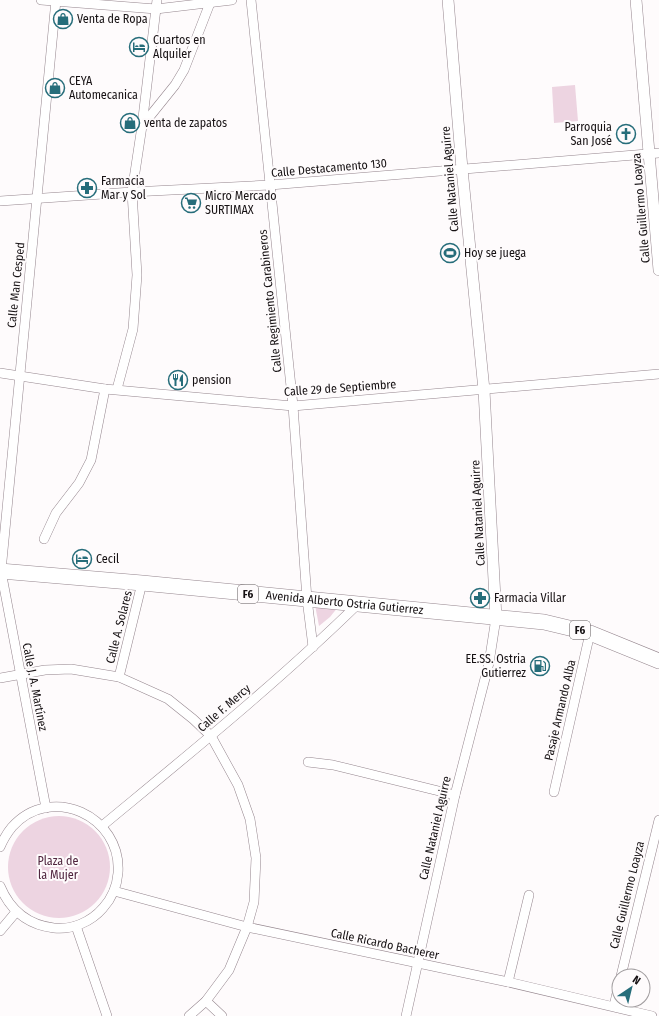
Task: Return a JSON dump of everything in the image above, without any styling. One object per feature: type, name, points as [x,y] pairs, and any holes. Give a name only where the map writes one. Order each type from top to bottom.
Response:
[{"type":"highway","name":"Avenida Alberto Ostria Gutierrez","points":[[1,571],[142,583],[544,622],[590,633],[659,661]]},
{"type":"street","points":[[41,0],[156,5],[232,0]]},
{"type":"street","name":"Calle Regimiento Carabineros","points":[[251,0],[293,406],[307,599],[313,647]]},
{"type":"street","name":"Calle Nataniel Aguirre","points":[[406,1016],[455,795],[489,663],[496,618],[484,390],[462,169],[448,0]]},
{"type":"street","name":"Calle Guillermo Loayza","points":[[636,0],[654,153],[659,270]]},
{"type":"street","name":"Calle Man Cesped","points":[[1,571],[56,1]]},
{"type":"street","points":[[142,126],[175,85],[184,70],[210,2]]},
{"type":"street","points":[[117,389],[133,329],[137,275],[132,192],[142,126],[156,5]]},
{"type":"street","name":"Calle Destacamento 130","points":[[0,201],[270,185],[654,153]]},
{"type":"street","name":"Calle 29 de Septiembre","points":[[0,373],[104,389],[293,406],[659,374]]},
{"type":"street","points":[[44,539],[56,513],[79,482],[91,460],[104,389]]},
{"type":"street","name":"Calle J. A. Martínez","points":[[1,571],[46,808]]},
{"type":"street","name":"Calle A. Solares","points":[[119,677],[142,583]]},
{"type":"street","name":"Calle F. Mercy","points":[[102,826],[211,736],[313,647],[358,604]]},
{"type":"street","name":"Pasaje Armando Alba","points":[[554,792],[590,633]]},
{"type":"street","points":[[0,678],[45,670],[71,669],[119,677],[168,699],[211,736],[238,785],[250,819],[256,858],[254,902],[247,927],[228,970],[206,1001],[189,1016]]},
{"type":"street","points":[[308,762],[333,765],[455,795]]},
{"type":"street","points":[[0,847],[5,836],[22,818],[34,811],[46,808],[61,807],[76,810],[90,816],[102,826],[113,842],[119,866],[118,879],[108,902],[99,913],[88,921],[76,926],[60,928],[44,927],[29,921],[16,912],[5,898],[0,886]]},
{"type":"street","name":"Calle Guillermo Loayza","points":[[623,968],[659,820]]},
{"type":"street","name":"Calle Ricardo Bacherer","points":[[114,891],[247,927],[611,1005]]},
{"type":"street","points":[[508,982],[529,895]]},
{"type":"street","points":[[0,931],[16,912]]},
{"type":"street","points":[[76,926],[107,1016]]},
{"type":"street","points":[[206,1001],[222,1016]]},
{"type":"street","name":"Calle Ricardo Bacherer","points":[[622,1008],[652,1016]]},
{"type":"green space","points":[[575,85],[578,121],[554,123],[552,87]]},
{"type":"green space","points":[[315,605],[338,607],[330,617],[319,626]]},
{"type":"green space","name":"Plaza de la Mujer","points":[[59,816],[78,820],[95,831],[106,848],[110,867],[106,886],[95,903],[78,914],[59,918],[40,914],[23,903],[12,886],[8,867],[12,848],[23,831],[40,820]]},
{"type":"place","name":"Venta de Ropa","points":[[63,19]]},
{"type":"place","name":"Cuartos en Alquiler","points":[[139,47]]},
{"type":"place","name":"CEYA Automecanica","points":[[55,88]]},
{"type":"place","name":"venta de zapatos","points":[[130,123]]},
{"type":"place","name":"Parroquia San José","points":[[626,134]]},
{"type":"place","name":"Farmacia Mar y Sol","points":[[87,188]]},
{"type":"place","name":"Micro Mercado SURTIMAX","points":[[191,203]]},
{"type":"place","name":"Hoy se juega","points":[[450,253]]},
{"type":"place","name":"pension","points":[[178,380]]},
{"type":"place","name":"Cecil","points":[[82,559]]},
{"type":"place","name":"Farmacia Villar","points":[[480,598]]},
{"type":"place","name":"EE.SS. Ostria Gutierrez","points":[[540,666]]}]
